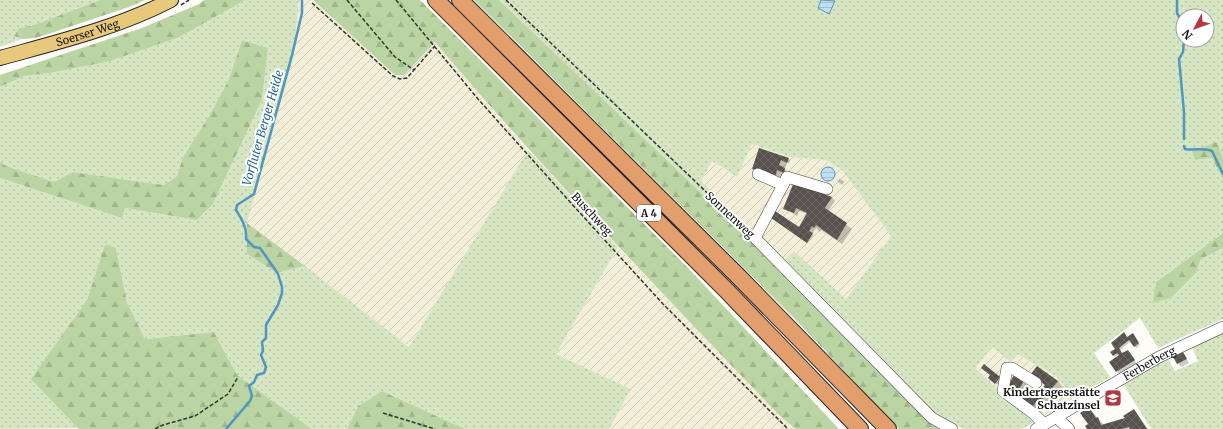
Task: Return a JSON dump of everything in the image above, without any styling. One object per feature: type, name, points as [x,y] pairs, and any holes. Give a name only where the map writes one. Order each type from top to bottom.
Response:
[{"type":"highway","name":"A 4","points":[[436,0],[726,290],[860,429]]},
{"type":"highway","name":"A 4","points":[[460,0],[737,275],[888,429]]},
{"type":"main road","name":"Soerser Weg","points":[[0,58],[101,30],[154,9],[171,0]]},
{"type":"street","points":[[758,174],[783,185]]},
{"type":"street","points":[[755,238],[787,177],[827,189]]},
{"type":"street","name":"Sonnenweg","points":[[755,238],[932,418],[952,429]]},
{"type":"street","name":"Ferberberg","points":[[1040,427],[1159,357],[1223,327]]},
{"type":"street","points":[[1036,383],[1012,368],[1007,368],[1003,390],[1033,413],[1040,427]]},
{"type":"street","points":[[1056,417],[1069,429]]},
{"type":"path","points":[[348,0],[395,57],[414,70]]},
{"type":"path","name":"Buschweg","points":[[396,0],[508,133],[663,304],[788,429]]},
{"type":"path","name":"Sonnenweg","points":[[506,0],[755,238]]},
{"type":"path","points":[[312,3],[393,76],[400,79],[407,78],[435,46]]},
{"type":"path","points":[[155,429],[163,425],[195,416],[228,394],[238,377]]},
{"type":"path","points":[[383,413],[435,429]]},
{"type":"shaded area","points":[[299,0],[313,0],[395,75],[404,74],[435,42],[528,150],[409,347],[247,223],[294,56]]},
{"type":"shaded area","points":[[752,144],[790,157],[825,160],[842,170],[891,236],[846,299],[794,251],[785,261],[701,181],[712,161],[737,177]]},
{"type":"shaded area","points":[[618,247],[780,416],[796,429],[609,429],[631,389],[556,354]]},
{"type":"shaded area","points":[[992,347],[1011,361],[1018,354],[1057,377],[1074,398],[1036,421],[998,396],[974,368]]},
{"type":"green space","points":[[0,0],[100,0],[34,25],[19,28],[14,36],[22,39],[0,47]]},
{"type":"green space","points":[[100,0],[145,0],[129,7],[36,38],[22,39],[14,36],[19,28],[34,25]]},
{"type":"green space","points":[[204,0],[245,0],[179,37],[107,62],[50,73],[24,76],[0,87],[0,75],[142,28],[199,4]]},
{"type":"green space","points":[[245,0],[299,0],[294,56],[247,223],[247,254],[277,273],[305,266],[409,347],[528,150],[618,247],[556,354],[631,389],[609,429],[465,429],[382,391],[358,406],[347,429],[312,429],[237,375],[214,332],[145,339],[127,302],[116,248],[105,244],[87,300],[32,379],[80,428],[0,429],[0,178],[122,218],[125,208],[197,220],[213,204],[262,100],[268,48],[242,40],[228,81],[209,116],[183,157],[177,176],[164,185],[73,172],[54,182],[6,166],[0,162],[0,87],[24,76],[50,73],[107,62]]},
{"type":"green space","points":[[313,0],[420,0],[688,268],[839,429],[796,429],[780,416],[648,278],[562,185],[435,42],[404,75],[395,75]]},
{"type":"green space","points":[[474,0],[499,0],[778,266],[945,429],[899,429],[795,319]]},
{"type":"green space","points":[[499,0],[1223,0],[1223,158],[1217,142],[1195,160],[1212,158],[1223,180],[1223,233],[1156,282],[1152,302],[1171,298],[1196,273],[1201,259],[1223,248],[1223,319],[1158,348],[1140,318],[1094,353],[1110,377],[1074,398],[1057,377],[1018,354],[1011,362],[992,347],[975,368],[997,389],[998,396],[1036,421],[1022,429],[963,429],[934,415]],"holes":[[[752,144],[790,157],[825,160],[842,170],[891,236],[846,299],[794,251],[784,261],[701,181],[712,161],[737,177]]]},
{"type":"green space","points":[[242,40],[268,48],[262,100],[213,204],[197,220],[125,208],[122,218],[0,178],[0,162],[6,166],[54,182],[73,172],[164,185],[177,176],[183,157],[209,116],[228,81]]},
{"type":"green space","points":[[1217,142],[1223,158],[1223,180],[1212,158],[1195,160],[1192,151]]},
{"type":"green space","points":[[247,223],[305,266],[277,273],[247,254]]},
{"type":"green space","points":[[1223,233],[1223,248],[1201,259],[1196,273],[1171,298],[1152,303],[1156,282]]},
{"type":"green space","points":[[105,244],[116,248],[127,302],[145,339],[214,332],[237,375],[312,429],[79,429],[31,379],[87,300]]},
{"type":"green space","points":[[1223,334],[1223,429],[1151,429],[1122,382],[1166,356],[1175,371],[1198,361],[1191,345]]},
{"type":"green space","points":[[382,391],[465,429],[347,429],[358,406]]},
{"type":"water","points":[[821,0],[835,1],[829,14],[818,8]]},
{"type":"water","points":[[825,167],[831,167],[835,171],[835,177],[831,181],[825,181],[821,177],[821,171]]},
{"type":"building","points":[[759,148],[789,158],[787,163],[781,160],[779,165],[785,168],[784,173],[777,170],[775,177],[752,169]]},
{"type":"building","points":[[794,182],[832,197],[825,208],[847,223],[837,240],[816,225],[814,228],[812,226],[809,231],[813,233],[807,243],[771,218],[775,211],[799,227],[807,213],[796,208],[794,213],[783,209]]},
{"type":"building","points":[[1124,332],[1127,337],[1133,333],[1139,343],[1134,347],[1129,340],[1119,348],[1122,353],[1128,350],[1135,360],[1116,372],[1109,362],[1119,355],[1117,353],[1113,356],[1110,352],[1115,349],[1111,343]]},
{"type":"building","points":[[1183,352],[1187,359],[1177,364],[1173,357]]},
{"type":"building","points":[[984,364],[1000,377],[995,384],[988,378],[990,375],[981,368]]},
{"type":"building","points":[[1037,366],[1058,381],[1039,403],[1037,401],[1032,407],[1012,393],[1014,391],[1007,386],[1015,374],[1024,381],[1019,389],[1032,398],[1045,385],[1031,374]]},
{"type":"building","points":[[1089,407],[1096,418],[1098,417],[1101,425],[1125,418],[1123,416],[1134,409],[1147,429],[1130,429],[1129,427],[1122,429],[1087,429],[1085,426],[1088,424],[1080,413]]},
{"type":"waterway","points":[[1177,0],[1177,8]]},
{"type":"waterway","name":"Vorfluter Berger Heide","points":[[226,429],[250,401],[252,396],[249,386],[254,382],[257,375],[264,373],[266,367],[261,355],[263,351],[262,342],[266,338],[266,325],[278,305],[282,293],[282,287],[278,274],[260,248],[254,247],[246,239],[245,227],[236,210],[237,205],[254,194],[292,55],[302,13],[302,1]]},
{"type":"waterway","points":[[1183,48],[1179,59],[1184,112],[1184,139]]},
{"type":"waterway","points":[[1184,146],[1185,149],[1205,149],[1212,151],[1223,174]]},
{"type":"place","name":"Kindertagesstätte Schatzinsel","points":[[1113,398]]}]
